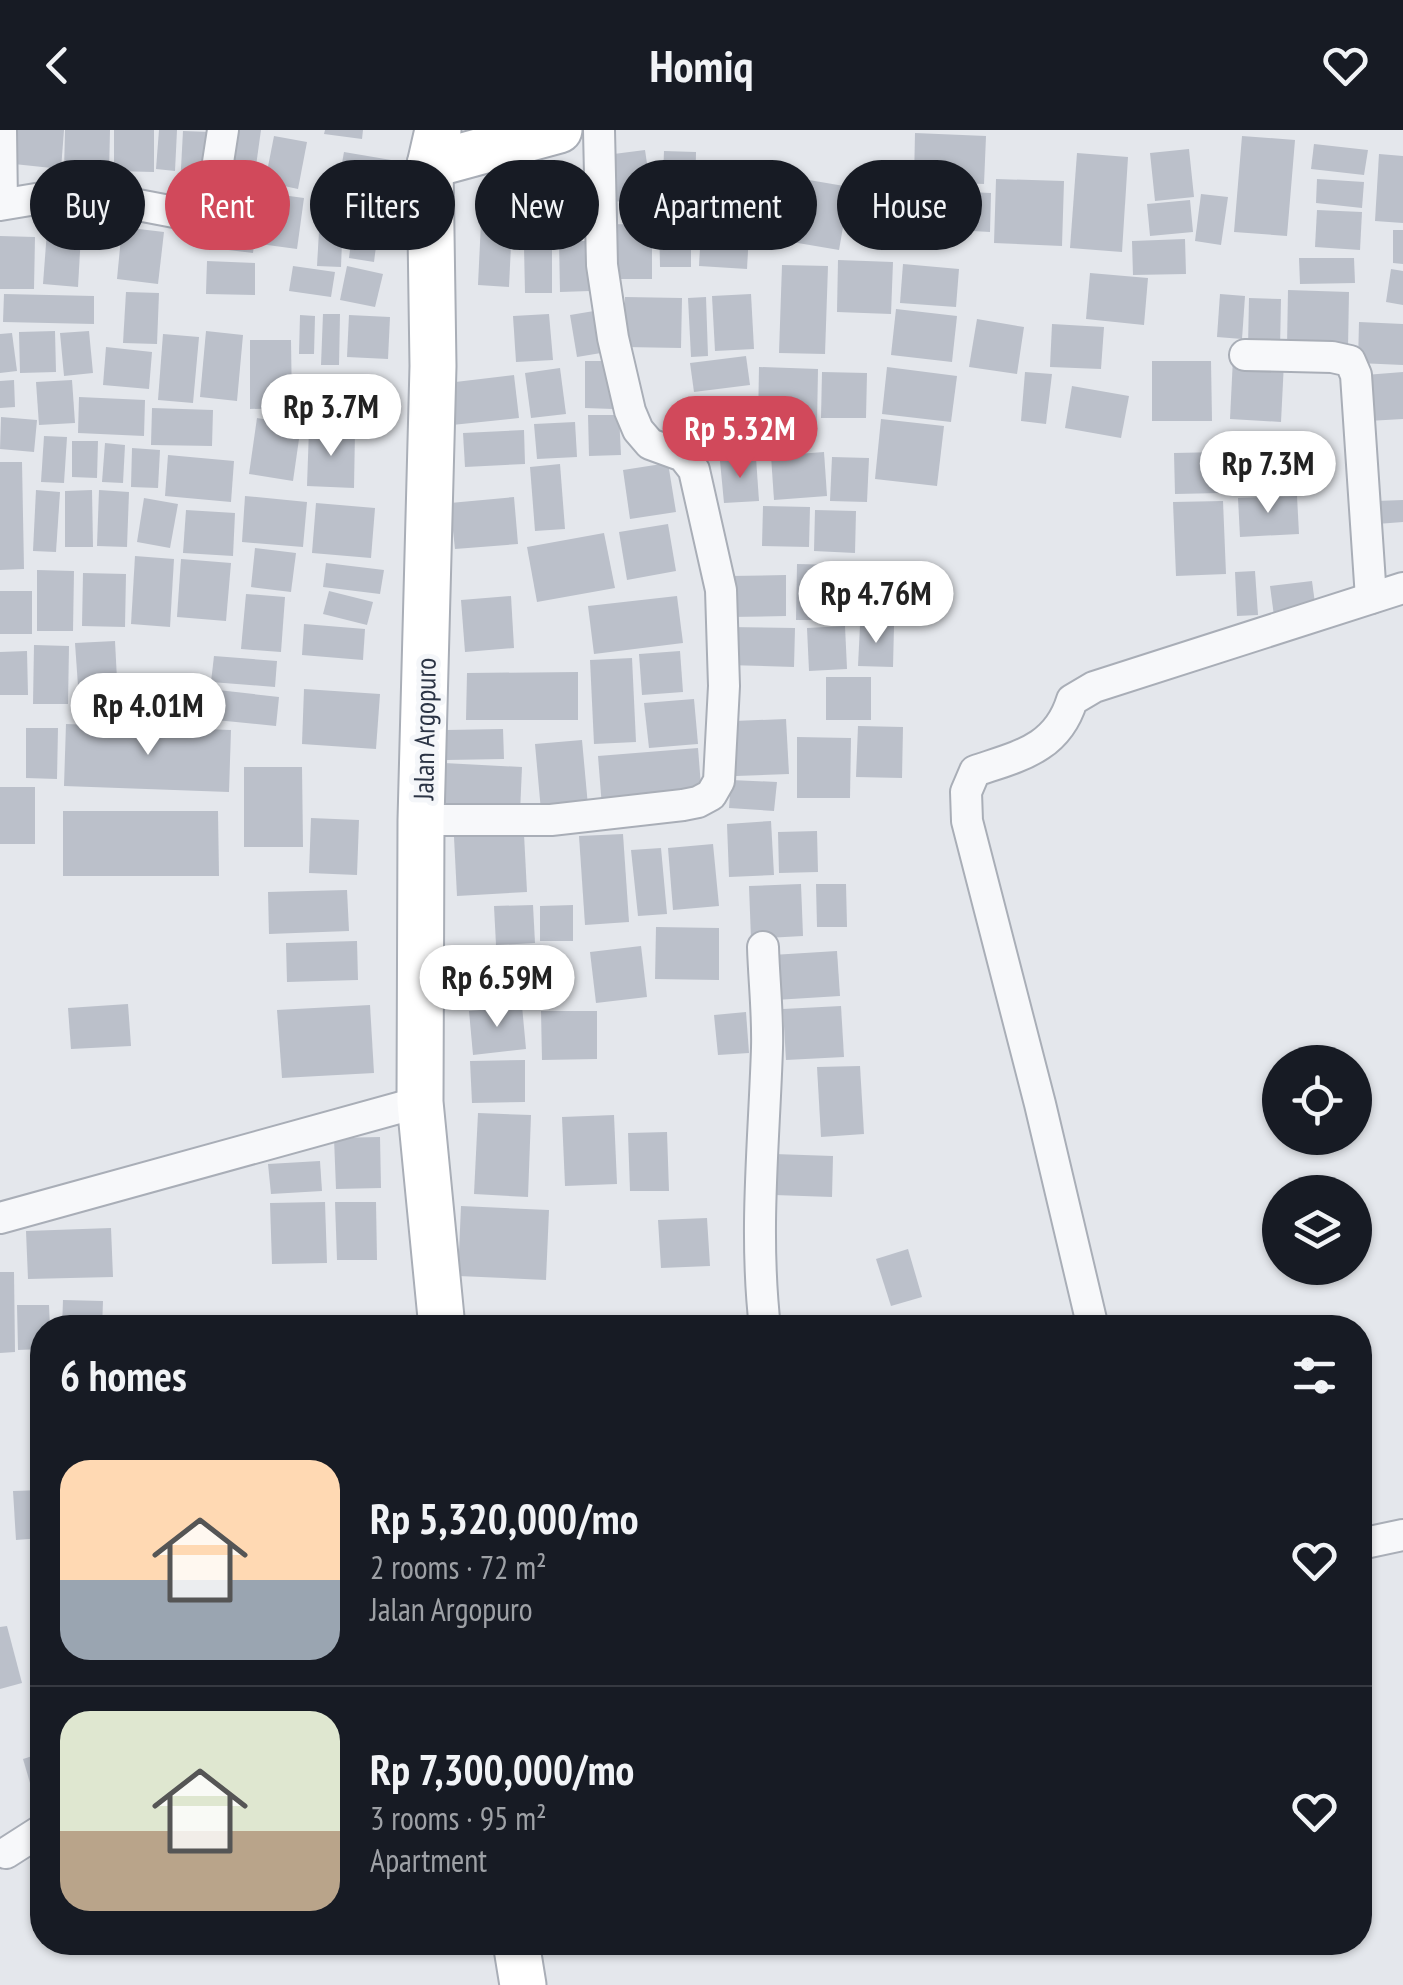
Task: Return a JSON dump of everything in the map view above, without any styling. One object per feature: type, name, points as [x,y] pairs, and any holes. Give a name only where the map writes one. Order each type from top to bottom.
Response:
[{"type":"street","points":[[0,130],[1,205],[48,197],[91,196],[190,215],[208,209],[212,201],[223,130]]},
{"type":"street","points":[[434,148],[559,130]]},
{"type":"street","points":[[422,820],[551,820],[683,805],[705,799],[719,781],[724,686],[722,590],[694,470],[683,456],[650,444],[638,430],[630,411],[602,266],[599,130]]},
{"type":"street","name":"Jalan Argopuro","points":[[434,148],[420,1102],[441,1315]]},
{"type":"street","points":[[1245,356],[1332,357],[1350,361],[1356,375],[1371,598]]},
{"type":"street","points":[[1089,1315],[1040,1104],[967,821],[966,792],[975,772],[1047,742],[1066,720],[1072,700],[1094,687],[1403,588]]},
{"type":"street","points":[[763,946],[767,1044],[758,1244],[763,1315]]},
{"type":"street","points":[[0,1218],[420,1102]]},
{"type":"street","points":[[1372,1541],[1403,1534]]},
{"type":"street","points":[[6,1853],[30,1838]]},
{"type":"street","points":[[518,1955],[523,1985]]},
{"type":"building","points":[[17,130],[64,130],[62,160],[30,160],[30,166],[14,164]]},
{"type":"building","points":[[65,130],[110,130],[109,160],[64,160]]},
{"type":"building","points":[[114,130],[154,130],[154,172],[145,172],[145,160],[114,160]]},
{"type":"building","points":[[159,130],[177,130],[176,160],[165,160],[165,170],[156,169]]},
{"type":"building","points":[[230,130],[261,130],[257,160],[226,160]]},
{"type":"building","points":[[325,130],[363,130],[362,139],[324,134]]},
{"type":"building","points":[[183,131],[211,132],[210,160],[181,160]]},
{"type":"building","points":[[915,133],[986,136],[984,184],[982,160],[914,160]]},
{"type":"building","points":[[274,136],[307,142],[298,189],[290,187],[290,160],[269,160]]},
{"type":"building","points":[[1242,136],[1295,140],[1287,236],[1234,232]]},
{"type":"building","points":[[1314,144],[1368,150],[1364,175],[1311,169]]},
{"type":"building","points":[[1189,149],[1194,197],[1155,201],[1150,153]]},
{"type":"building","points":[[645,150],[646,160],[619,160],[619,201],[614,202],[606,155]]},
{"type":"building","points":[[664,151],[696,152],[696,160],[664,160]]},
{"type":"building","points":[[344,152],[391,160],[343,160]]},
{"type":"building","points":[[1077,153],[1128,157],[1122,252],[1070,248]]},
{"type":"building","points":[[1379,154],[1403,156],[1403,223],[1375,221]]},
{"type":"building","points":[[996,179],[1064,181],[1062,246],[994,243]]},
{"type":"building","points":[[1317,179],[1364,182],[1362,208],[1316,203]]},
{"type":"building","points":[[817,181],[837,185],[837,250],[817,246]]},
{"type":"building","points":[[982,193],[991,193],[990,232],[982,232]]},
{"type":"building","points":[[1201,194],[1228,197],[1221,245],[1195,241]]},
{"type":"building","points":[[290,196],[304,198],[297,249],[290,248]]},
{"type":"building","points":[[1190,200],[1193,232],[1150,236],[1147,204]]},
{"type":"building","points":[[1317,210],[1362,212],[1360,250],[1315,247]]},
{"type":"building","points":[[611,224],[619,224],[619,250],[652,250],[652,279],[610,279]]},
{"type":"building","points":[[145,230],[164,232],[158,284],[117,279],[120,250],[145,250]]},
{"type":"building","points":[[1393,230],[1403,230],[1403,264],[1393,263]]},
{"type":"building","points":[[0,236],[30,237],[30,250],[35,250],[34,289],[0,289]]},
{"type":"building","points":[[1185,239],[1186,274],[1133,275],[1132,241]]},
{"type":"building","points":[[46,250],[80,250],[78,287],[43,284]]},
{"type":"building","points":[[318,250],[342,250],[341,267],[317,266]]},
{"type":"building","points":[[350,250],[376,250],[374,262],[349,258]]},
{"type":"building","points":[[480,250],[511,250],[509,287],[478,285]]},
{"type":"building","points":[[524,250],[552,250],[552,293],[525,293]]},
{"type":"building","points":[[559,250],[589,250],[590,291],[560,292]]},
{"type":"building","points":[[660,250],[691,250],[691,267],[660,267]]},
{"type":"building","points":[[700,250],[748,250],[747,269],[699,266]]},
{"type":"building","points":[[1299,258],[1354,258],[1355,283],[1300,284]]},
{"type":"building","points":[[838,260],[893,262],[891,314],[837,312]]},
{"type":"building","points":[[207,261],[255,263],[255,295],[206,294]]},
{"type":"building","points":[[903,264],[959,269],[956,307],[900,303]]},
{"type":"building","points":[[782,265],[828,266],[825,354],[779,353]]},
{"type":"building","points":[[293,266],[335,272],[331,297],[289,291]]},
{"type":"building","points":[[347,266],[383,274],[375,307],[340,300]]},
{"type":"building","points":[[1391,269],[1403,271],[1403,305],[1386,302]]},
{"type":"building","points":[[1090,273],[1148,278],[1144,325],[1086,319]]},
{"type":"building","points":[[1288,290],[1349,292],[1348,348],[1287,347]]},
{"type":"building","points":[[126,292],[159,293],[157,344],[123,343]]},
{"type":"building","points":[[4,294],[94,296],[94,324],[3,322]]},
{"type":"building","points":[[751,294],[754,349],[715,351],[712,296]]},
{"type":"building","points":[[1220,294],[1245,296],[1242,339],[1217,337]]},
{"type":"building","points":[[625,297],[682,298],[681,348],[625,347]]},
{"type":"building","points":[[706,297],[708,356],[691,357],[688,298]]},
{"type":"building","points":[[1249,298],[1281,299],[1280,349],[1248,348]]},
{"type":"building","points":[[896,309],[957,316],[952,362],[891,355]]},
{"type":"building","points":[[600,310],[607,352],[577,357],[570,315]]},
{"type":"building","points":[[323,314],[340,314],[339,365],[321,365]]},
{"type":"building","points":[[549,314],[553,360],[516,362],[513,316]]},
{"type":"building","points":[[300,315],[315,316],[314,354],[299,354]]},
{"type":"building","points":[[349,315],[390,317],[388,359],[347,357]]},
{"type":"building","points":[[977,319],[1024,327],[1017,374],[969,367]]},
{"type":"building","points":[[1359,322],[1403,324],[1403,365],[1358,363]]},
{"type":"building","points":[[1052,324],[1104,327],[1101,369],[1050,367]]},
{"type":"building","points":[[55,331],[56,372],[20,373],[19,332]]},
{"type":"building","points":[[89,331],[93,373],[64,376],[60,333]]},
{"type":"building","points":[[206,331],[243,335],[237,401],[200,397]]},
{"type":"building","points":[[12,333],[17,371],[0,373],[0,334]]},
{"type":"building","points":[[163,334],[199,337],[193,403],[158,400]]},
{"type":"building","points":[[250,340],[291,340],[292,408],[250,409]]},
{"type":"building","points":[[106,347],[152,352],[149,389],[103,385]]},
{"type":"building","points":[[746,356],[750,385],[694,392],[690,363]]},
{"type":"building","points":[[1233,358],[1284,362],[1281,422],[1230,419]]},
{"type":"building","points":[[585,361],[613,361],[613,409],[585,408]]},
{"type":"building","points":[[1152,361],[1211,361],[1212,421],[1152,421]]},
{"type":"building","points":[[759,367],[818,369],[817,424],[758,423]]},
{"type":"building","points":[[887,367],[957,376],[951,422],[882,414]]},
{"type":"building","points":[[560,368],[566,414],[531,418],[525,373]]},
{"type":"building","points":[[822,372],[867,373],[866,418],[821,418]]},
{"type":"building","points":[[1025,372],[1052,374],[1046,424],[1021,421]]},
{"type":"building","points":[[1403,372],[1403,419],[1368,421],[1365,375]]},
{"type":"building","points":[[514,375],[519,418],[452,425],[447,383]]},
{"type":"building","points":[[14,380],[15,407],[0,408],[0,381]]},
{"type":"building","points":[[72,380],[75,423],[39,425],[36,382]]},
{"type":"building","points":[[309,382],[363,384],[362,423],[307,420]]},
{"type":"building","points":[[1072,386],[1129,396],[1121,438],[1065,428]]},
{"type":"building","points":[[747,396],[750,435],[679,440],[677,401]]},
{"type":"building","points":[[79,397],[145,400],[144,436],[78,433]]},
{"type":"building","points":[[152,408],[213,410],[212,446],[151,445]]},
{"type":"building","points":[[588,415],[619,415],[621,455],[589,456]]},
{"type":"building","points":[[1,417],[37,420],[34,452],[0,449]]},
{"type":"building","points":[[257,418],[301,425],[293,481],[249,474]]},
{"type":"building","points":[[881,419],[944,426],[937,486],[875,479]]},
{"type":"building","points":[[575,422],[577,457],[537,459],[534,424]]},
{"type":"building","points":[[309,429],[355,431],[354,488],[307,486]]},
{"type":"building","points":[[524,430],[525,464],[465,467],[463,433]]},
{"type":"building","points":[[1244,433],[1292,439],[1287,486],[1238,481]]},
{"type":"building","points":[[44,436],[67,437],[64,483],[41,482]]},
{"type":"building","points":[[72,441],[98,441],[97,478],[72,477]]},
{"type":"building","points":[[105,443],[125,445],[123,483],[102,482]]},
{"type":"building","points":[[132,448],[160,450],[158,488],[131,487]]},
{"type":"building","points":[[824,452],[827,496],[774,500],[771,456]]},
{"type":"building","points":[[1221,452],[1222,493],[1175,494],[1174,453]]},
{"type":"building","points":[[168,455],[234,461],[231,502],[165,496]]},
{"type":"building","points":[[832,457],[869,458],[867,502],[830,501]]},
{"type":"building","points":[[756,458],[759,501],[724,503],[720,461]]},
{"type":"building","points":[[0,462],[22,462],[24,569],[0,570]]},
{"type":"building","points":[[668,463],[676,512],[630,519],[623,470]]},
{"type":"building","points":[[560,464],[565,529],[535,531],[530,467]]},
{"type":"building","points":[[36,490],[60,492],[56,552],[33,551]]},
{"type":"building","points":[[92,490],[93,547],[65,547],[65,491]]},
{"type":"building","points":[[99,490],[129,492],[127,547],[97,546]]},
{"type":"building","points":[[245,496],[307,502],[303,547],[242,542]]},
{"type":"building","points":[[1297,496],[1299,534],[1240,537],[1238,498]]},
{"type":"building","points":[[514,497],[518,544],[455,549],[450,503]]},
{"type":"building","points":[[144,498],[178,504],[170,548],[137,542]]},
{"type":"building","points":[[1403,500],[1403,522],[1377,524],[1376,501]]},
{"type":"building","points":[[1223,501],[1226,574],[1176,576],[1173,502]]},
{"type":"building","points":[[316,503],[375,508],[371,558],[312,553]]},
{"type":"building","points":[[763,506],[810,507],[809,547],[762,546]]},
{"type":"building","points":[[186,510],[235,513],[233,556],[183,553]]},
{"type":"building","points":[[815,510],[856,511],[855,553],[814,551]]},
{"type":"building","points":[[668,524],[676,571],[627,580],[619,532]]},
{"type":"building","points":[[604,533],[615,588],[537,602],[527,547]]},
{"type":"building","points":[[255,548],[296,553],[291,592],[251,587]]},
{"type":"building","points":[[135,556],[174,559],[170,627],[131,624]]},
{"type":"building","points":[[181,559],[231,563],[226,621],[177,617]]},
{"type":"building","points":[[326,563],[384,570],[380,594],[323,587]]},
{"type":"building","points":[[797,564],[838,565],[837,620],[796,620]]},
{"type":"building","points":[[37,570],[74,571],[73,631],[37,631]]},
{"type":"building","points":[[1255,571],[1258,615],[1237,616],[1235,572]]},
{"type":"building","points":[[83,573],[126,574],[125,627],[82,626]]},
{"type":"building","points":[[786,575],[786,616],[730,617],[730,576]]},
{"type":"building","points":[[1312,581],[1316,611],[1274,616],[1270,586]]},
{"type":"building","points":[[0,591],[32,591],[32,634],[0,634]]},
{"type":"building","points":[[329,591],[373,602],[367,625],[323,614]]},
{"type":"building","points":[[246,594],[285,597],[281,652],[241,649]]},
{"type":"building","points":[[511,596],[514,648],[465,652],[461,600]]},
{"type":"building","points":[[677,596],[683,643],[594,654],[588,606]]},
{"type":"building","points":[[304,624],[365,629],[363,660],[302,655]]},
{"type":"building","points":[[845,626],[847,669],[809,671],[807,628]]},
{"type":"building","points":[[860,626],[894,626],[893,667],[858,666]]},
{"type":"building","points":[[728,627],[795,628],[794,667],[727,665]]},
{"type":"building","points":[[115,641],[118,699],[79,700],[75,643]]},
{"type":"building","points":[[34,645],[69,646],[68,704],[33,704]]},
{"type":"building","points":[[27,651],[28,695],[0,695],[0,652]]},
{"type":"building","points":[[680,651],[683,692],[642,695],[639,654]]},
{"type":"building","points":[[214,656],[277,661],[275,687],[211,682]]},
{"type":"building","points":[[632,658],[636,742],[594,744],[590,660]]},
{"type":"building","points":[[578,672],[578,720],[466,720],[467,673]]},
{"type":"building","points":[[826,677],[871,677],[871,720],[826,720]]},
{"type":"building","points":[[209,689],[279,697],[276,726],[206,719]]},
{"type":"building","points":[[304,689],[380,694],[376,749],[302,744]]},
{"type":"building","points":[[694,699],[698,744],[649,748],[644,703]]},
{"type":"building","points":[[786,719],[789,774],[736,776],[734,721]]},
{"type":"building","points":[[66,724],[231,730],[229,792],[64,786]]},
{"type":"building","points":[[858,726],[903,727],[902,778],[856,777]]},
{"type":"building","points":[[26,728],[58,728],[57,779],[26,778]]},
{"type":"building","points":[[503,729],[504,759],[447,760],[446,730]]},
{"type":"building","points":[[797,737],[851,738],[850,798],[797,798]]},
{"type":"building","points":[[582,740],[588,806],[541,811],[535,744]]},
{"type":"building","points":[[698,748],[702,799],[602,807],[598,756]]},
{"type":"building","points":[[444,763],[522,767],[520,813],[441,809]]},
{"type":"building","points":[[244,767],[302,767],[303,847],[244,847]]},
{"type":"building","points":[[731,780],[777,782],[774,811],[729,808]]},
{"type":"building","points":[[0,787],[35,787],[35,844],[0,844]]},
{"type":"building","points":[[63,811],[218,811],[219,876],[63,876]]},
{"type":"building","points":[[311,818],[359,820],[357,875],[309,873]]},
{"type":"building","points":[[771,821],[774,875],[729,877],[727,824]]},
{"type":"building","points":[[817,831],[818,872],[779,873],[778,832]]},
{"type":"building","points":[[524,834],[527,892],[457,896],[454,837]]},
{"type":"building","points":[[623,834],[629,922],[585,925],[579,836]]},
{"type":"building","points":[[713,844],[719,906],[673,910],[668,848]]},
{"type":"building","points":[[661,848],[667,914],[638,916],[631,850]]},
{"type":"building","points":[[801,884],[803,936],[751,939],[749,886]]},
{"type":"building","points":[[816,884],[846,884],[847,927],[817,927]]},
{"type":"building","points":[[347,890],[349,931],[269,934],[268,892]]},
{"type":"building","points":[[533,905],[535,943],[496,945],[494,906]]},
{"type":"building","points":[[573,905],[573,941],[540,941],[540,906]]},
{"type":"building","points":[[656,927],[719,928],[719,980],[655,979]]},
{"type":"building","points":[[357,941],[358,980],[287,982],[286,943]]},
{"type":"building","points":[[641,946],[647,997],[596,1003],[590,952]]},
{"type":"building","points":[[837,951],[840,996],[775,1000],[772,955]]},
{"type":"building","points":[[128,1004],[131,1046],[71,1049],[68,1008]]},
{"type":"building","points":[[370,1005],[374,1073],[282,1078],[277,1010]]},
{"type":"building","points":[[522,1006],[526,1049],[473,1055],[469,1011]]},
{"type":"building","points":[[841,1006],[844,1057],[786,1060],[783,1009]]},
{"type":"building","points":[[541,1011],[597,1011],[597,1059],[542,1060]]},
{"type":"building","points":[[746,1012],[749,1053],[718,1055],[714,1015]]},
{"type":"building","points":[[525,1060],[525,1102],[472,1103],[470,1061]]},
{"type":"building","points":[[860,1066],[864,1134],[821,1137],[817,1067]]},
{"type":"building","points":[[478,1113],[531,1115],[528,1197],[474,1194]]},
{"type":"building","points":[[614,1115],[617,1184],[565,1186],[562,1117]]},
{"type":"building","points":[[667,1132],[669,1191],[630,1191],[628,1133]]},
{"type":"building","points":[[380,1137],[381,1188],[336,1189],[334,1138]]},
{"type":"building","points":[[774,1154],[833,1156],[832,1197],[774,1195]]},
{"type":"building","points":[[320,1161],[322,1191],[271,1194],[268,1164]]},
{"type":"building","points":[[325,1202],[327,1263],[272,1264],[270,1203]]},
{"type":"building","points":[[335,1202],[376,1202],[377,1260],[337,1260]]},
{"type":"building","points":[[461,1206],[549,1210],[546,1280],[458,1276]]},
{"type":"building","points":[[707,1218],[710,1266],[661,1268],[658,1220]]},
{"type":"building","points":[[111,1228],[113,1277],[28,1279],[26,1231]]},
{"type":"building","points":[[908,1249],[922,1297],[891,1306],[876,1259]]},
{"type":"building","points":[[0,1272],[14,1272],[15,1352],[0,1353]]},
{"type":"building","points":[[63,1300],[103,1301],[102,1315],[62,1315]]},
{"type":"building","points":[[17,1305],[49,1305],[49,1315],[30,1315],[30,1350],[18,1350]]},
{"type":"building","points":[[30,1490],[30,1539],[16,1540],[13,1491]]},
{"type":"building","points":[[7,1626],[22,1683],[0,1689],[0,1627]]},
{"type":"building","points":[[30,1757],[30,1783],[23,1759]]}]
